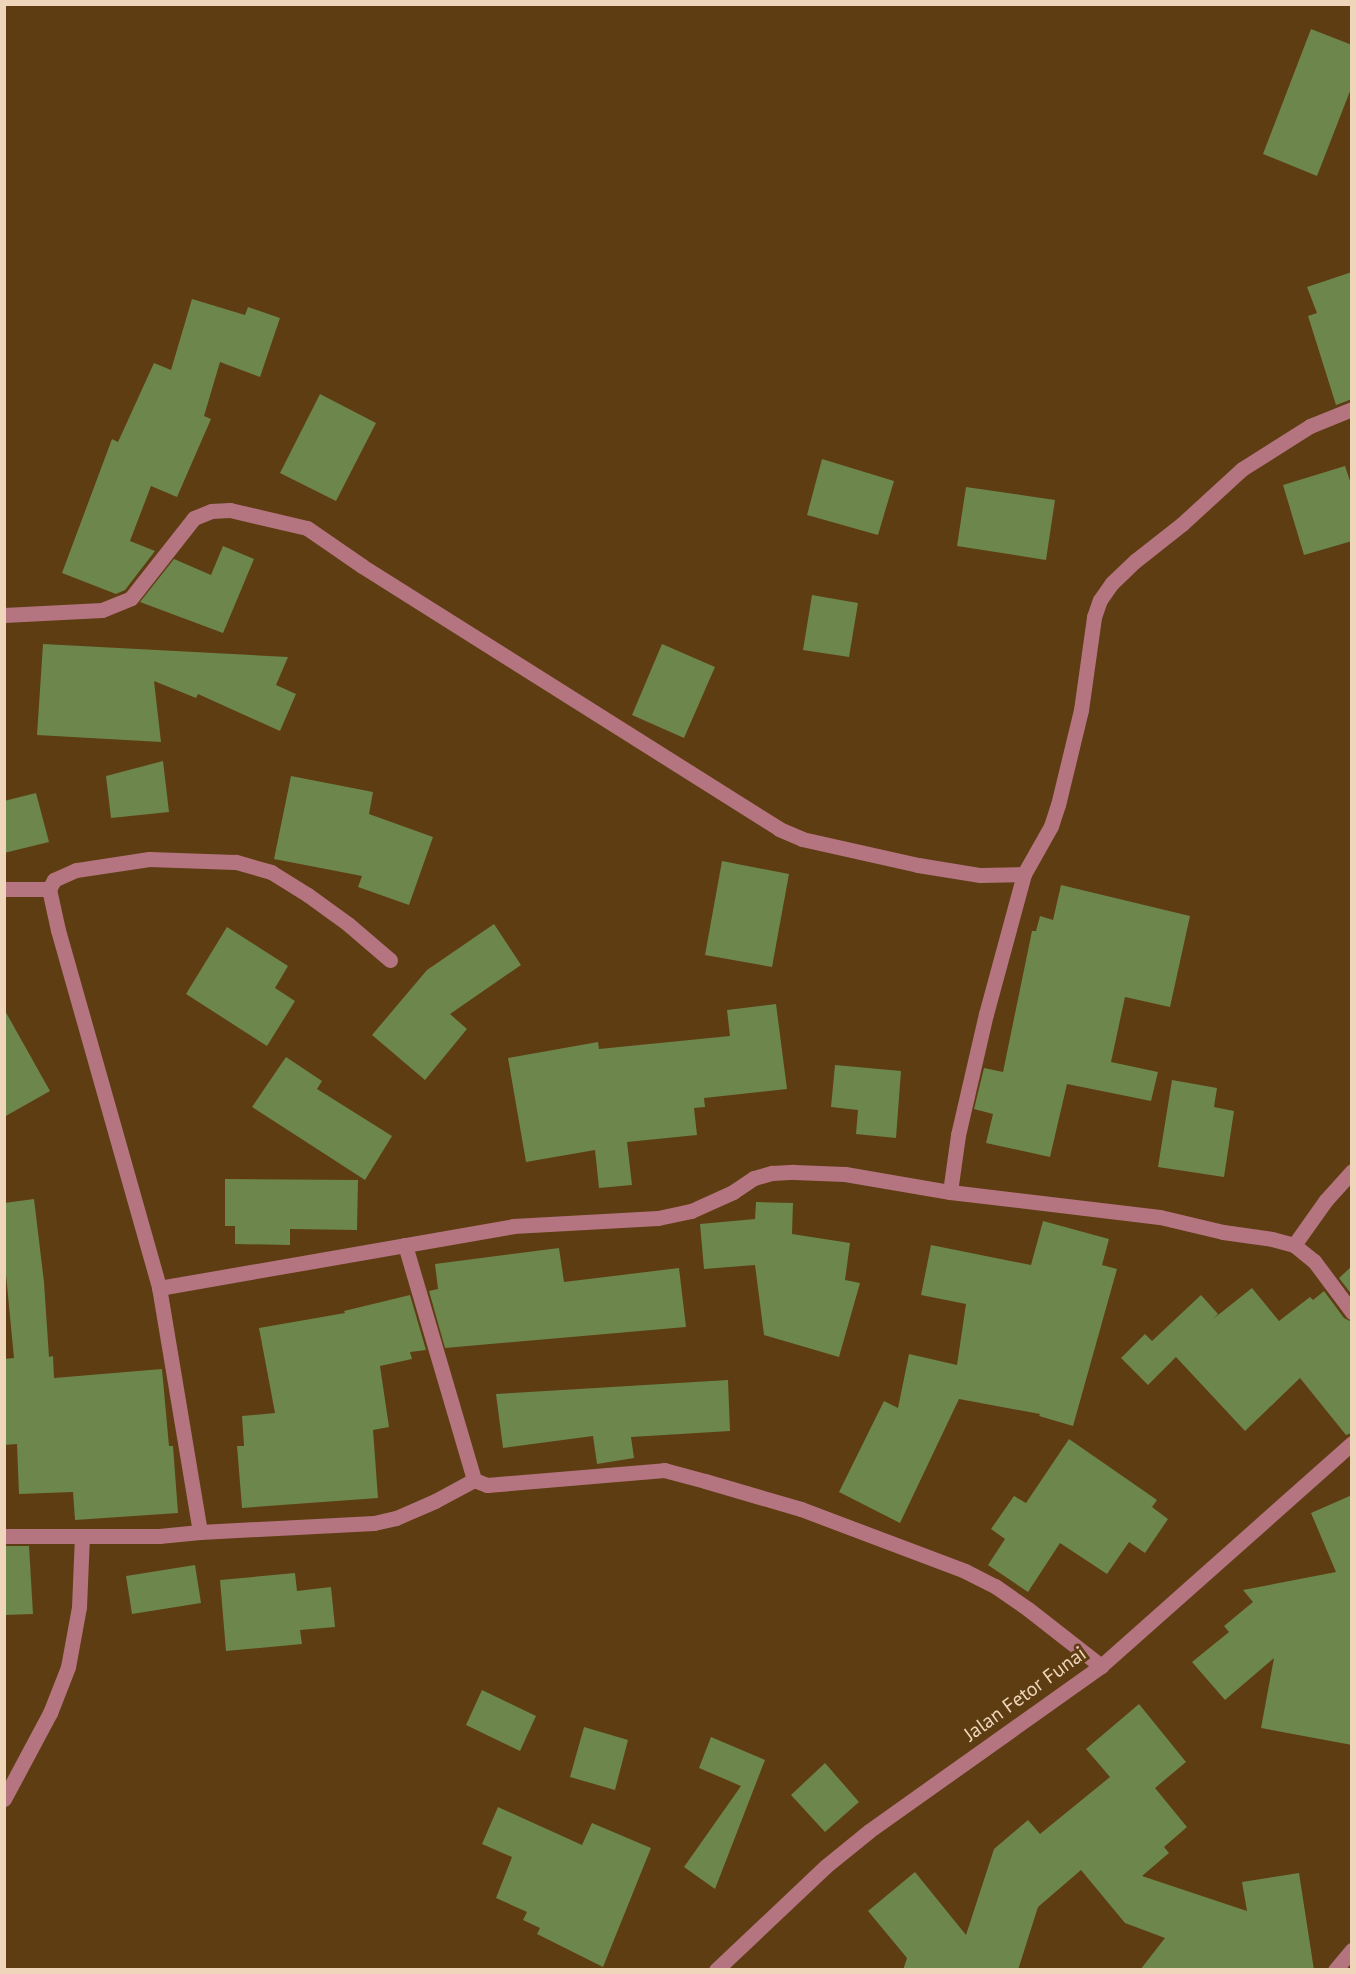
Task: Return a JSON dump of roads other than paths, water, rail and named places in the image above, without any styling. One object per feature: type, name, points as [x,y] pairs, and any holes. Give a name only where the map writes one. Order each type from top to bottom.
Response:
[{"type":"street","points":[[950,1192],[958,1135],[978,1047],[1024,874],[1051,826],[1058,805],[1081,710],[1094,617],[1100,600],[1112,583],[1135,561],[1182,524],[1242,469],[1310,426],[1352,409]]},
{"type":"street","points":[[4,615],[102,610],[130,598],[194,518],[211,511],[230,510],[307,528],[362,566],[779,829],[802,839],[918,865],[980,875],[1024,874]]},
{"type":"street","points":[[200,1532],[159,1288],[58,930],[49,889],[60,875],[139,861],[194,859],[235,862],[271,872],[308,895],[348,924],[390,960]]},
{"type":"street","points":[[4,889],[49,889]]},
{"type":"street","points":[[1294,1245],[1326,1200],[1352,1171]]},
{"type":"street","points":[[159,1288],[513,1226],[658,1218],[691,1211],[733,1192],[754,1178],[772,1173],[845,1174],[950,1192],[1160,1217],[1294,1245],[1314,1261],[1352,1312]]},
{"type":"street","points":[[405,1245],[474,1480]]},
{"type":"street","name":"Jalan Fetor Funai","points":[[716,1970],[826,1866],[869,1831],[1101,1666],[1352,1443]]},
{"type":"street","points":[[4,1536],[159,1536],[374,1523],[406,1514],[474,1480],[487,1485],[664,1470],[801,1509],[965,1571],[995,1586],[1029,1609],[1101,1666]]},
{"type":"street","points":[[4,1799],[50,1713],[68,1667],[79,1607],[82,1536]]},
{"type":"street","points":[[1335,1970],[1352,1950]]}]
